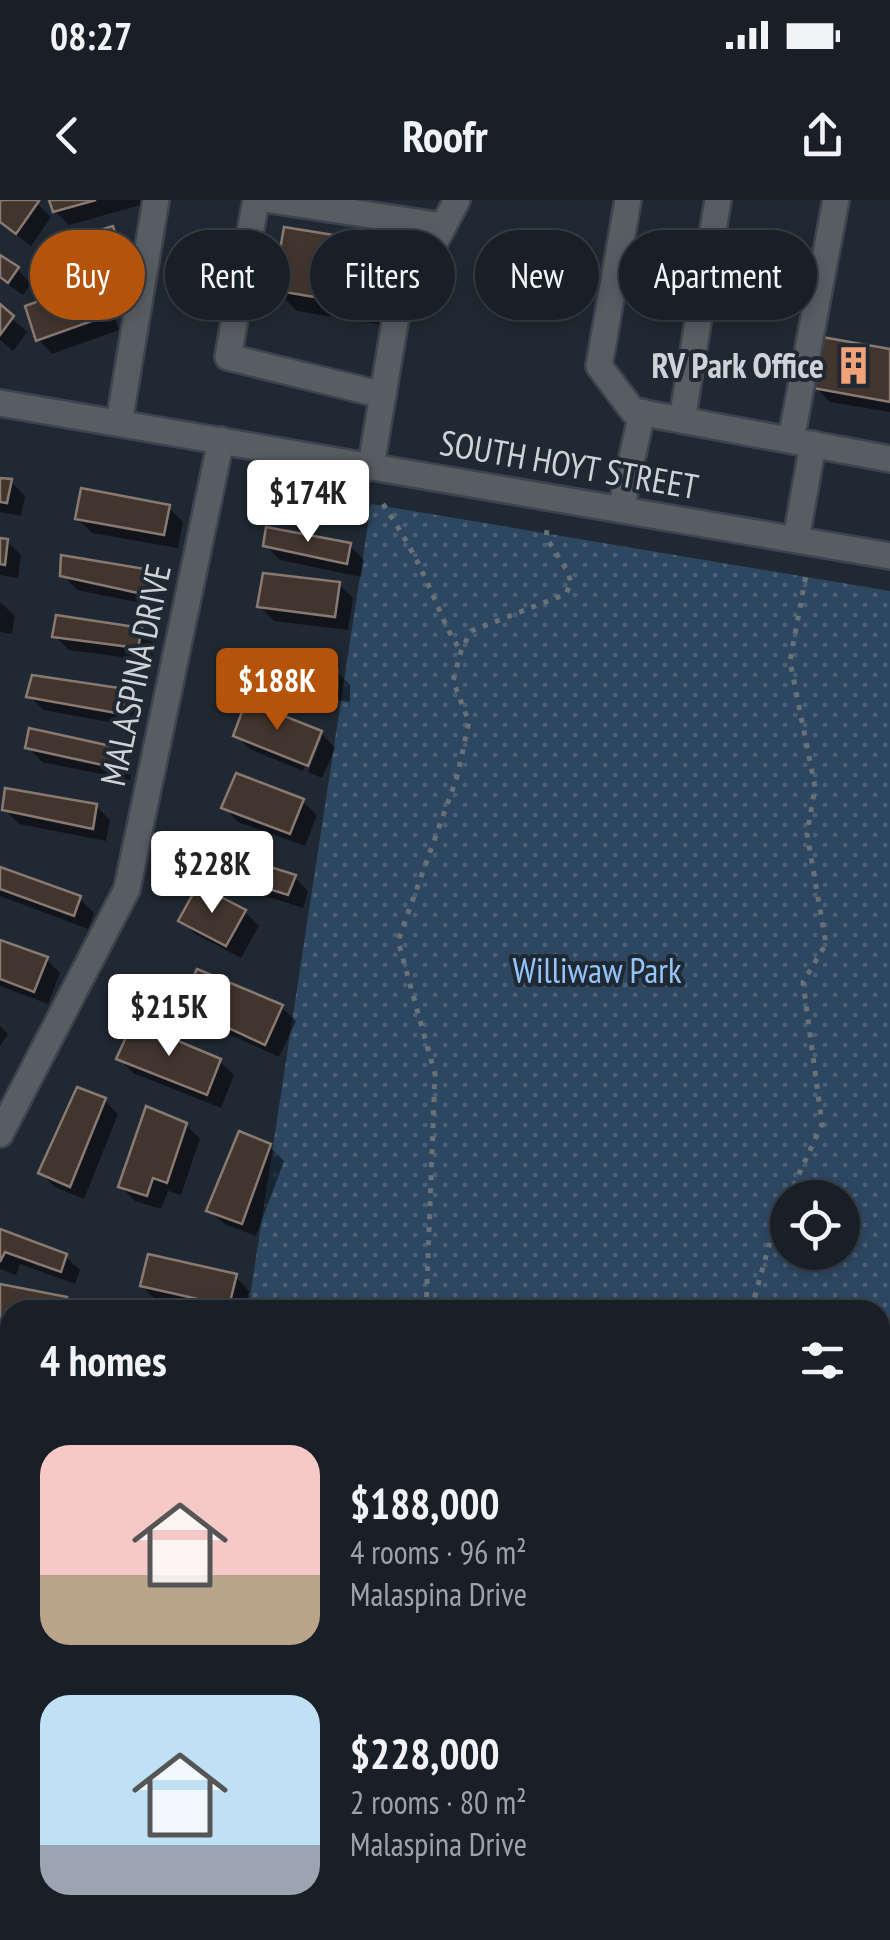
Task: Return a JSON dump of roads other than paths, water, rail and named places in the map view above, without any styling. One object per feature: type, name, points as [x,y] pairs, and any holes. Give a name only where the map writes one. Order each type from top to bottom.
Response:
[{"type":"street","points":[[119,423],[156,200]]},
{"type":"street","points":[[256,200],[228,357],[383,396]]},
{"type":"street","points":[[271,200],[360,207],[443,226]]},
{"type":"street","points":[[371,466],[396,316],[456,200]]},
{"type":"street","points":[[628,200],[599,366],[633,410],[890,458]]},
{"type":"street","points":[[682,420],[718,200]]},
{"type":"street","points":[[804,541],[802,442],[815,314],[836,200]]},
{"type":"street","name":"SOUTH HOYT STREET","points":[[0,403],[890,556]]},
{"type":"street","points":[[622,509],[642,412]]},
{"type":"street","name":"MALASPINA DRIVE","points":[[0,1134],[127,889],[221,440]]},
{"type":"place","name":"RV Park Office","points":[[854,366]]},
{"type":"park label","name":"Williwaw Park","points":[[597,971]]}]
